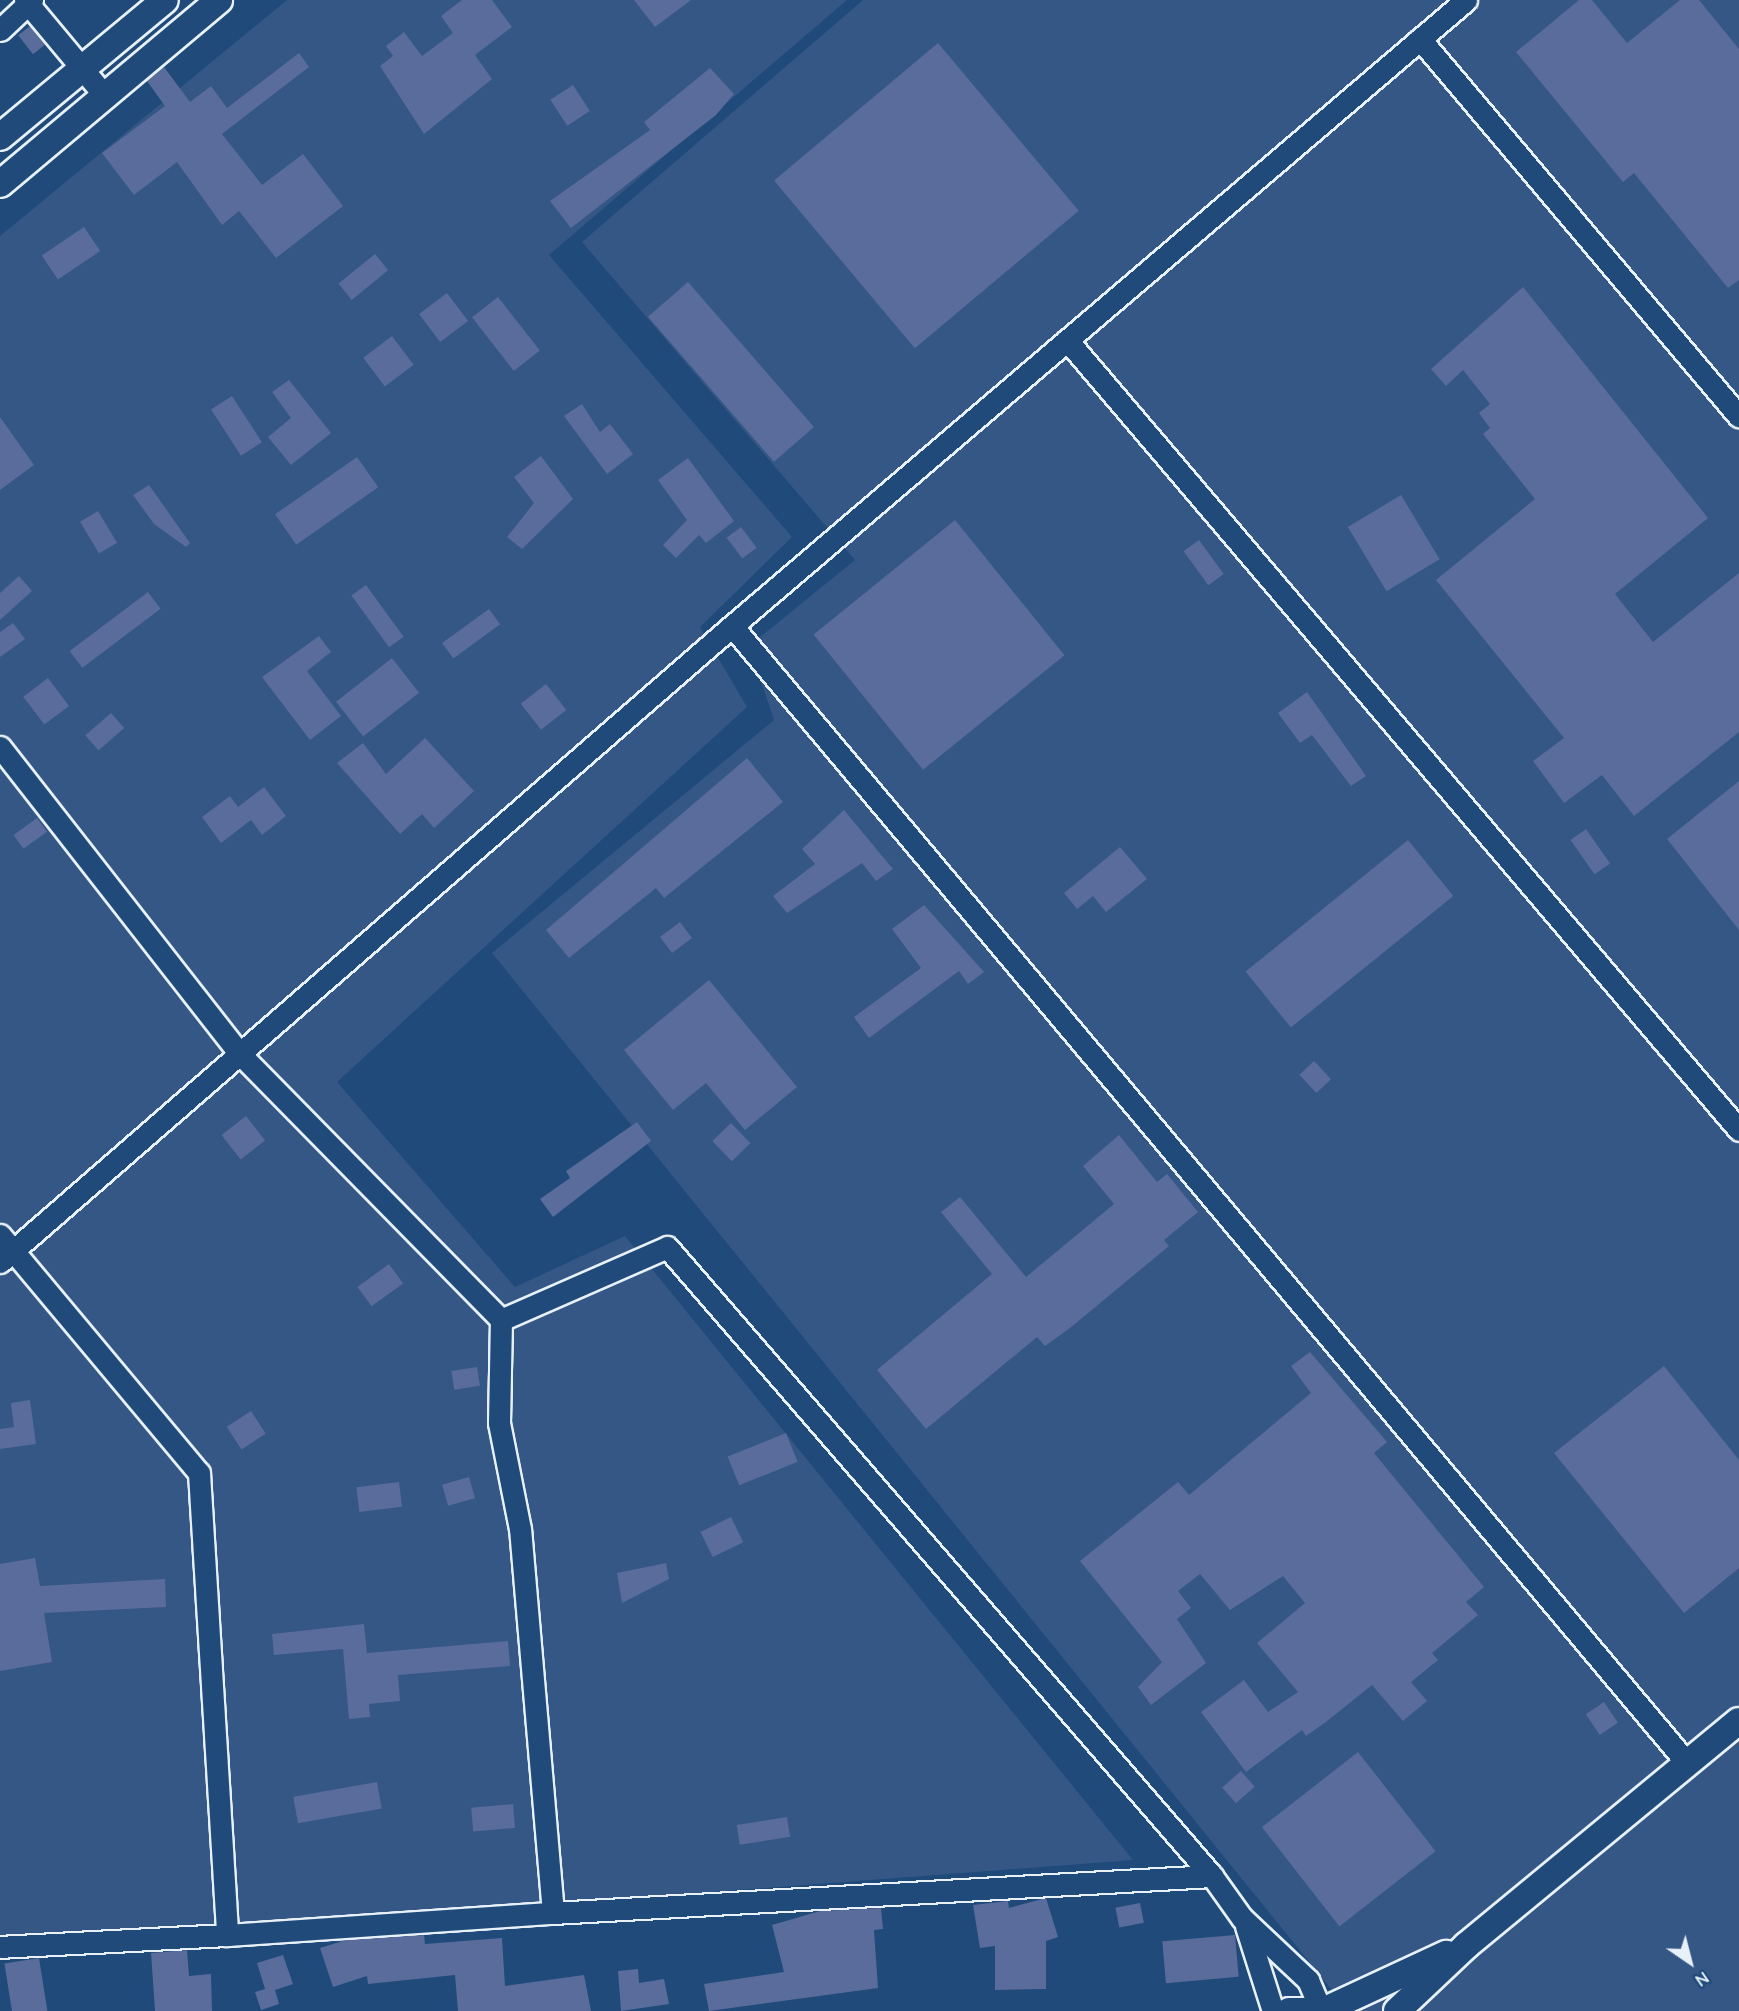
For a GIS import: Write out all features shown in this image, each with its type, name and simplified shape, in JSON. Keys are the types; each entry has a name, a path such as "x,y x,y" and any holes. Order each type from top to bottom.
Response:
{"street":[{"path":"0,137 165,0"},
{"path":"0,184 219,0"},
{"path":"227,1935 199,1473 5,1249 239,1053 732,626 1466,0"},
{"path":"0,30 28,1 105,96"},
{"path":"1420,39 1739,416"},
{"path":"1067,340 1739,1130"},
{"path":"732,626 1688,1764"},
{"path":"2,755 239,1053 501,1320 499,1423 520,1529 553,1913"},
{"path":"501,1320 667,1247 1212,1876 1242,1918 1308,1980 1322,2011"},
{"path":"1397,2011 1467,1945 1739,1721"},
{"path":"0,1947 1212,1876"},
{"path":"1242,1918 1273,2011"},
{"path":"1289,2011 1322,2011 1467,1945"}],"shaded area":[{"path":"287,0 847,0 549,255 792,537 700,627 747,707 337,1082 515,1287 625,1236 1133,1860 0,1946 0,236"},
{"path":"863,0 1739,0 1739,2011 1349,2011 492,953 774,720 749,646 855,560 582,242"}],"building":[{"path":"462,0 492,0 512,27 475,55 492,79 424,134 380,66 393,56 386,46 404,32 422,56 453,33 441,16"},
{"path":"634,0 691,0 655,27"},
{"path":"1579,0 1592,0 1627,43 1680,0 1699,0 1739,49 1739,280 1728,288 1634,173 1623,182 1516,52"},
{"path":"30,26 45,45 33,54 18,35"},
{"path":"938,43 1079,211 915,348 774,181"},
{"path":"299,53 309,67 222,134 262,185 303,154 343,206 276,258 239,211 222,225 177,162 134,195 102,153 165,106 147,81 164,67 190,102 211,86 227,108"},
{"path":"710,68 734,94 716,115 571,228 550,201 650,130 644,122"},
{"path":"573,85 590,111 567,126 550,100"},
{"path":"84,227 100,251 58,280 42,256"},
{"path":"375,254 388,270 352,300 338,284"},
{"path":"688,282 814,427 774,462 648,317"},
{"path":"1523,287 1708,518 1615,594 1653,642 1739,573 1739,732 1634,816 1602,775 1564,803 1533,761 1564,738 1436,580 1535,499 1483,434 1490,428 1479,413 1490,404 1463,370 1446,386 1431,369"},
{"path":"447,293 468,321 440,342 419,314"},
{"path":"498,297 540,351 514,371 472,317"},
{"path":"392,336 414,365 385,386 363,358"},
{"path":"289,380 331,433 291,465 268,437 291,418 272,392"},
{"path":"232,396 262,442 241,456 211,410"},
{"path":"582,404 600,432 610,424 633,454 607,474 564,416"},
{"path":"0,417 34,465 0,490"},
{"path":"541,456 573,499 522,549 507,537 534,503 514,477"},
{"path":"357,457 378,487 296,545 275,514"},
{"path":"688,458 734,521 706,543 699,535 676,558 663,545 687,520 658,480"},
{"path":"149,485 190,543 186,547 154,524 133,495"},
{"path":"1401,495 1440,559 1386,591 1348,527"},
{"path":"98,511 117,543 99,554 80,522"},
{"path":"955,520 1065,655 923,770 814,635"},
{"path":"741,527 757,548 742,559 727,538"},
{"path":"1199,540 1224,574 1208,585 1184,551"},
{"path":"19,576 32,591 0,620 0,593"},
{"path":"366,585 404,637 389,647 351,596"},
{"path":"148,592 161,609 82,668 70,651"},
{"path":"489,609 500,624 453,658 442,643"},
{"path":"13,623 25,639 0,657 0,632"},
{"path":"319,636 331,652 307,671 341,716 310,740 262,677"},
{"path":"392,658 419,693 363,736 336,702"},
{"path":"48,678 69,706 44,725 23,697"},
{"path":"546,684 566,710 541,730 521,704"},
{"path":"1307,692 1366,776 1351,786 1312,735 1300,743 1278,713"},
{"path":"111,713 124,728 98,750 85,735"},
{"path":"425,738 474,791 434,828 422,814 400,834 337,763 363,743 386,774"},
{"path":"747,758 783,802 664,898 656,888 569,958 546,930"},
{"path":"1739,781 1739,930 1667,839"},
{"path":"264,787 286,816 262,835 251,820 221,843 202,817 230,796 238,807"},
{"path":"844,810 893,869 876,881 862,863 787,913 773,896 815,864 802,849"},
{"path":"37,818 47,832 24,849 14,835"},
{"path":"1586,829 1610,863 1595,874 1570,840"},
{"path":"1408,840 1453,896 1291,1027 1246,972"},
{"path":"1120,847 1147,879 1106,912 1093,896 1077,909 1064,893"},
{"path":"924,905 984,972 968,984 959,971 869,1038 854,1017 921,968 892,929"},
{"path":"680,922 692,938 672,953 660,937"},
{"path":"709,980 797,1087 745,1130 706,1083 673,1110 624,1050"},
{"path":"1314,1061 1331,1079 1316,1093 1299,1075"},
{"path":"246,1116 265,1140 241,1160 222,1135"},
{"path":"637,1122 651,1141 553,1217 540,1199 570,1178 566,1171"},
{"path":"731,1123 750,1143 732,1161 712,1141"},
{"path":"1119,1135 1157,1182 1167,1174 1198,1212 1164,1240 1169,1246 1070,1328 1045,1346 1037,1337 926,1429 877,1370 992,1274 941,1212 960,1197 1026,1277 1114,1204 1083,1166"},
{"path":"389,1264 403,1283 372,1306 357,1287"},
{"path":"1310,1352 1387,1442 1374,1453 1484,1587 1466,1602 1478,1615 1432,1653 1438,1660 1411,1682 1427,1701 1403,1721 1372,1685 1306,1736 1302,1730 1246,1772 1201,1712 1244,1680 1268,1712 1298,1692 1257,1643 1305,1603 1283,1576 1230,1610 1200,1574 1178,1591 1191,1608 1177,1619 1206,1663 1151,1705 1138,1687 1162,1662 1080,1561 1178,1482 1189,1495 1311,1393 1291,1366"},
{"path":"1664,1366 1739,1460 1739,1568 1684,1613 1554,1453"},
{"path":"477,1367 480,1386 454,1390 451,1371"},
{"path":"30,1400 36,1444 0,1449 0,1429 14,1427 11,1403"},
{"path":"251,1411 266,1434 241,1449 227,1427"},
{"path":"786,1433 798,1462 739,1485 728,1457"},
{"path":"469,1477 475,1498 448,1506 442,1485"},
{"path":"399,1482 402,1507 359,1512 356,1487"},
{"path":"731,1517 743,1542 713,1557 700,1532"},
{"path":"35,1558 40,1586 165,1579 166,1607 44,1613 52,1662 0,1671 0,1564"},
{"path":"666,1563 669,1579 622,1603 617,1573"},
{"path":"364,1624 367,1653 508,1641 510,1666 398,1675 400,1701 369,1704 370,1717 349,1719 343,1649 274,1655 272,1634"},
{"path":"1604,1702 1618,1723 1600,1735 1586,1714"},
{"path":"1358,1752 1436,1851 1339,1926 1262,1827"},
{"path":"1241,1771 1255,1787 1236,1803 1222,1787"},
{"path":"377,1782 382,1809 298,1823 293,1797"},
{"path":"513,1804 515,1828 473,1832 471,1808"},
{"path":"787,1817 790,1837 740,1845 737,1825"},
{"path":"1046,1898 1058,1937 1046,1941 1046,1989 995,1990 995,1946 980,1948 973,1905 1008,1901 1009,1908"},
{"path":"1140,1903 1144,1923 1119,1927 1115,1908"},
{"path":"881,1908 883,1929 874,1930 878,1988 709,2011 704,1984 784,1972 772,1925 820,1911"},
{"path":"424,1935 425,1944 502,1938 505,1986 584,1975 591,2011 458,2011 455,1975 368,1984 367,1976 333,1987 320,1948 346,1940"},
{"path":"1235,1935 1239,1977 1166,1983 1162,1941"},
{"path":"187,1950 189,1976 211,1974 212,2011 155,2011 151,1953"},
{"path":"283,1955 293,1984 275,1990 279,2004 261,2010 255,1992 265,1989 257,1963"},
{"path":"39,1958 47,2011 12,2011 4,1963"},
{"path":"638,1969 639,1983 664,1979 669,2004 621,2011 618,1971"}]}
